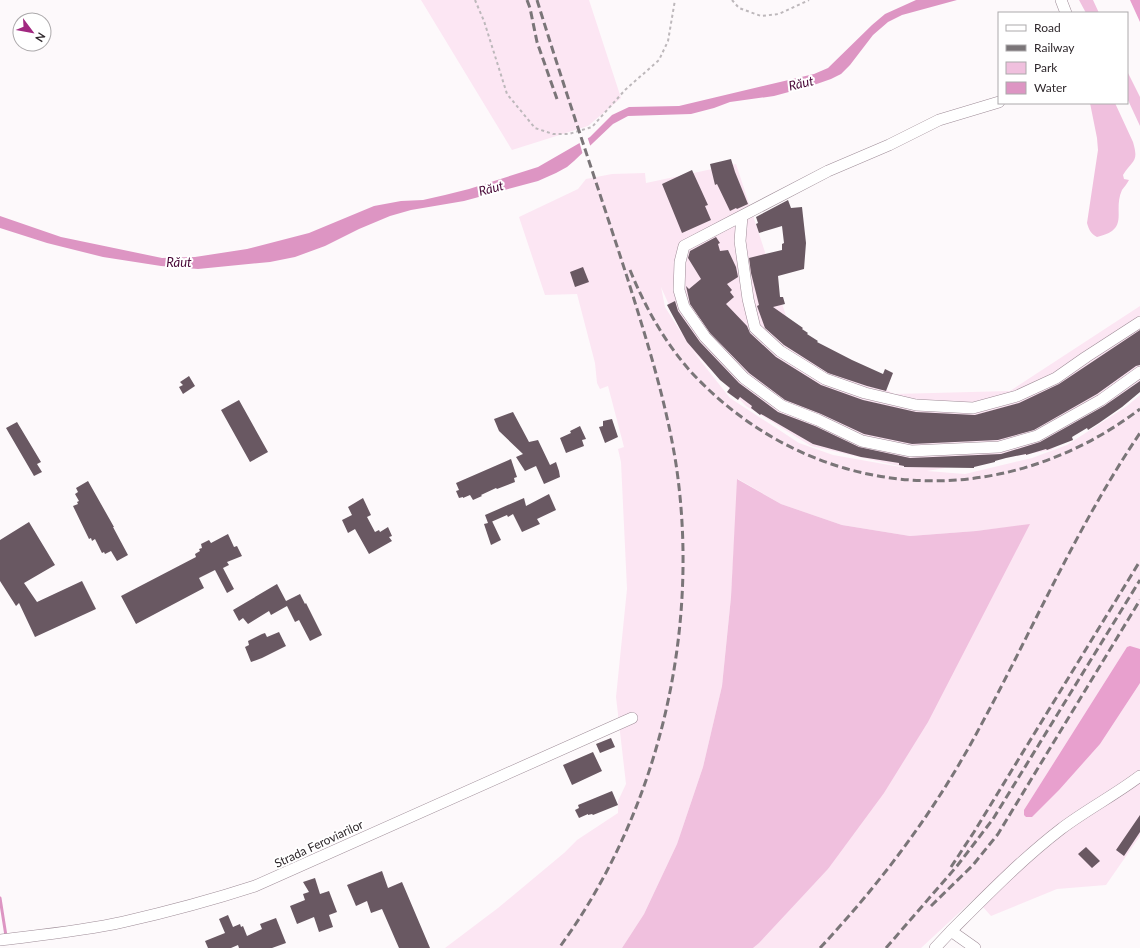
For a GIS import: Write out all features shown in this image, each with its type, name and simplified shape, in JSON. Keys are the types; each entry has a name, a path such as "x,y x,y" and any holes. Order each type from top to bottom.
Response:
{"street":[{"path":"1061,0 1066,12"},
{"path":"998,102 939,120 888,145 828,171 684,246 680,262 679,290 684,307 705,337 744,378 782,406 862,440 911,451 999,447 1037,436 1101,400 1140,372"},
{"path":"742,216 740,241 748,299 755,328 780,351 825,379 865,393 916,406 972,408 1017,396 1056,378 1140,322"},
{"name":"Strada Feroviarilor","path":"0,940 122,922 200,903 255,886 290,872 632,718"},
{"path":"935,948 977,905 1050,838 1140,776"},
{"path":"951,931 975,948"}],"path":[{"path":"475,0 484,21 507,94 535,128 553,134 569,134 592,127 625,90 659,60 668,41 675,0"},
{"path":"732,0 739,8 761,16 779,14 809,0"}],"shaded area":[{"path":"421,0 589,0 621,98 588,126 512,150"},
{"path":"1130,0 1140,0 1140,22"},
{"path":"736,164 793,337 894,394 1010,391 1140,306 1140,389 1051,450 927,471 965,474 1032,458 1067,445 1127,406 1140,395 1140,836 1106,885 1057,889 991,916 975,898 921,948 753,948 828,869 1029,525 910,536 842,525 781,504 738,479 731,597 722,686 703,767 677,844 644,914 622,948 445,948 498,908 564,853 577,840 618,813 618,801 626,784 616,697 627,589 621,462 618,449 624,447 608,386 600,389 597,383 595,363 577,294 545,295 519,217 578,189 586,179 612,174 645,173 646,183","holes":["661,287 682,334 665,307","692,350 746,406 811,446 912,469 833,455 799,443 730,398"]},
{"path":"1130,646 1140,649 1140,683 1100,744 1059,790 1032,817 1026,817 1024,815 1024,810 1127,647"}],"green space":[{"path":"1079,0 1093,0 1099,12 1085,12"},
{"path":"1128,73 1140,97 1140,126 1128,100"},
{"path":"1090,104 1115,104 1133,142 1135,157 1123,175 1124,179 1129,180 1122,190 1119,198 1117,224 1114,229 1107,234 1097,237 1090,232 1087,223 1098,150"},
{"path":"737,479 781,504 842,525 910,536 976,531 1030,524 928,722 884,793 828,869 759,943 753,948 622,948 644,914 677,844 703,767 722,686 731,597"}],"water":[{"name":"Răut","path":"916,0 957,0 902,15 888,22 873,35 850,65 841,74 831,79 774,96 730,102 691,114 628,116 613,124 567,167 538,181 464,201 411,210 390,216 325,246 295,257 270,262 198,269 161,266 103,257 47,243 0,228 0,216 61,237 162,258 195,257 247,249 309,233 374,206 401,201 423,200 445,195 538,167 590,137 612,115 629,107 679,106 814,74 828,68 885,14"}],"pier":[{"path":"587,136 591,148 583,155 579,141"}],"building":[{"path":"731,159 748,204 730,211 717,184 715,185 710,164"},
{"path":"692,170 708,205 705,206 711,220 682,233 662,184"},
{"path":"788,200 791,208 802,207 806,243 804,269 778,276 780,297 783,297 785,304 773,307 803,328 802,329 808,333 807,334 818,341 817,342 883,374 885,369 893,373 886,391 828,373 784,345 765,328 757,306 759,305 749,258 782,250 782,244 784,243 782,226 759,233 756,224 758,223 756,217"},
{"path":"716,237 720,243 718,244 720,251 728,250 736,267 738,277 727,284 732,290 730,292 734,297 726,304 747,326 750,333 776,357 821,385 863,400 916,412 975,415 1019,403 1059,384 1140,330 1140,365 1136,366 1097,394 1034,430 998,440 912,444 864,434 821,414 785,400 749,373 710,333 690,304 686,286 689,289 701,279 688,258 690,251"},
{"path":"583,267 589,282 575,287 570,272"},
{"path":"675,301 678,311 700,342 739,383 778,412 815,426 859,447 910,458 1001,454 1040,442 1104,406 1140,381 1140,392 1099,423 1072,437 1073,440 1047,450 1006,458 974,468 904,467 899,465 899,463 861,457 813,444 761,414 760,415 751,408 752,406 740,397 738,400 727,392 730,388 720,380 687,342 667,305"},
{"path":"189,376 195,386 183,394 179,387 183,385 180,382"},
{"path":"239,400 268,452 250,462 221,410"},
{"path":"513,412 529,442 538,440 550,465 556,462 560,477 544,484 536,466 525,471 516,457 523,454 499,431 494,419"},
{"path":"612,419 618,437 605,443 599,427 603,426 603,421"},
{"path":"17,422 41,462 37,464 42,472 34,476 6,428"},
{"path":"580,426 586,439 582,440 584,446 566,453 560,438 571,433 570,431"},
{"path":"511,459 517,477 514,478 515,482 497,489 496,488 473,500 470,495 459,498 456,491 459,490 456,483"},
{"path":"88,481 128,555 117,561 111,551 105,554 104,552 102,553 95,539 92,541 91,538 89,539 73,506 78,504 77,502 79,501 75,494 78,492 76,488"},
{"path":"549,494 556,510 537,519 540,524 522,532 513,514 508,517 507,515 492,521 501,540 491,545 484,524 488,523 485,515 524,498 526,506"},
{"path":"363,498 371,515 367,517 375,532 379,530 380,532 388,527 392,536 389,537 392,541 369,554 355,529 348,533 342,520 352,515 348,507"},
{"path":"29,522 55,565 24,583 37,602 82,581 96,609 35,637 19,603 16,606 0,581 0,540"},
{"path":"228,534 234,547 237,546 242,556 227,562 229,565 223,568 234,589 227,593 215,570 199,578 204,588 136,624 121,596 196,557 195,554 202,548 201,544 209,540 211,543"},
{"path":"277,584 286,601 300,594 322,635 310,641 299,620 295,622 287,606 271,615 269,611 248,624 243,618 239,621 233,610"},
{"path":"279,632 286,646 251,662 245,647 249,645 248,641 265,633 267,637"},
{"path":"611,738 615,747 600,753 596,744"},
{"path":"593,752 602,771 572,785 563,765"},
{"path":"612,791 618,805 593,815 588,814 579,818 575,810 579,808 578,805"},
{"path":"1140,815 1140,832 1124,856 1116,850"},
{"path":"1086,847 1100,861 1092,868 1078,854"},
{"path":"382,871 388,888 402,882 430,948 399,948 382,909 371,913 367,901 356,906 347,885"},
{"path":"315,878 320,894 329,891 337,912 329,915 333,927 319,932 314,917 297,924 290,906 305,900 303,894 309,892 303,882"},
{"path":"228,915 233,927 240,924 241,927 243,926 247,936 262,929 260,924 276,918 286,943 272,948 239,948 238,945 231,948 208,948 205,941 225,933 219,919"}],"waterway":[{"path":"0,898 6,936"}],"railway":[{"path":"527,0 537,42 557,99"},
{"path":"537,0 628,280 655,371 667,417 676,464 682,527 682,591 676,654 664,717 647,779 623,838 594,895 559,948"},
{"path":"630,270 656,324 664,337 692,373 740,416 794,449 850,470 909,480 968,479 1028,467 1085,444 1140,409"},
{"path":"820,948 862,901 881,877 919,827 953,774 990,708 1093,509 1140,433"},
{"path":"951,867 1140,561"},
{"path":"886,948 957,866 993,819 1140,580"},
{"path":"931,906 973,865 998,834 1140,600"}]}
